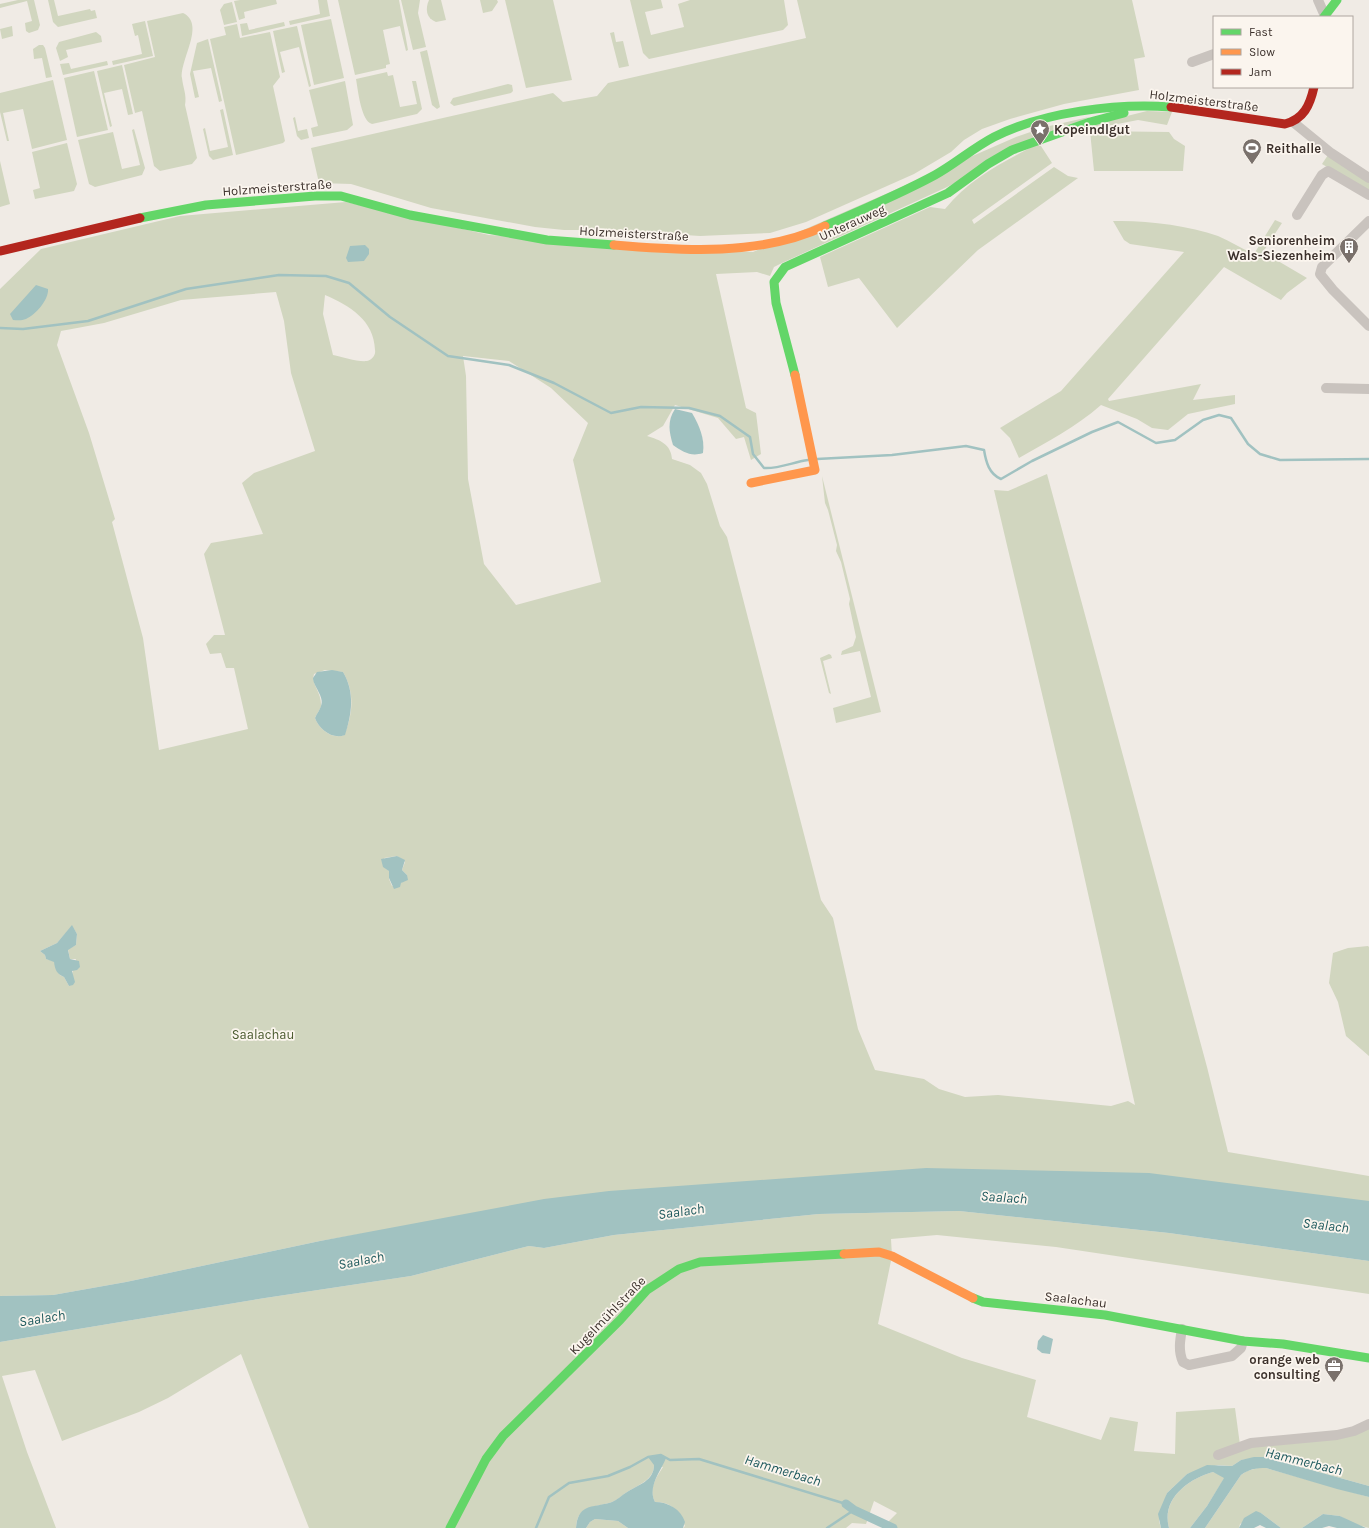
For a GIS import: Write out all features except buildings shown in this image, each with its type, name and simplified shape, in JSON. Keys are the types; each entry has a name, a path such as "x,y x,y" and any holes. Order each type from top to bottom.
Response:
{"street":[{"path":"1318,0 1324,16"},
{"path":"1324,16 1337,0"},
{"path":"1192,62 1213,54"},
{"path":"1314,88 1312,99 1306,110 1293,122 1331,153 1369,178"},
{"name":"Holzmeisterstraße","path":"0,251 183,208 315,196 341,196 410,214 547,240 675,250 752,246 787,241 809,234 935,175 983,143 999,135 1068,115 1105,108 1116,99 1129,97 1139,101 1140,106 1183,108 1285,124 1293,122"},
{"name":"Unterauweg","path":"751,483 815,470 799,390 776,303 774,282 779,273 785,267 948,193 988,164 1012,150 1090,122 1132,111 1140,106"},
{"path":"1297,215 1322,175 1328,171 1369,195"},
{"path":"1368,323 1332,290 1320,274 1322,267 1369,221"},
{"path":"1326,388 1369,389"},
{"name":"Kugelmühlstraße","path":"450,1528 486,1459 503,1436 576,1365 647,1290 679,1269 700,1262 879,1252 892,1256 967,1296"},
{"name":"Saalachau","path":"967,1296 984,1302 1001,1305 1024,1305 1105,1315 1243,1341 1283,1344 1369,1358"},
{"path":"1182,1329 1179,1344 1180,1353 1183,1362 1189,1365 1232,1356 1241,1348 1243,1341"},
{"path":"1218,1455 1251,1443 1337,1435 1369,1424"}],"green space":[{"path":"18,0 34,0 40,25 38,30 29,33 26,31 25,23 32,21 27,1 0,8 0,4"},
{"path":"48,0 54,0 58,16 90,9 91,11 95,10 97,18 58,27 53,22"},
{"path":"276,0 277,4 244,12 245,18 239,20 234,1"},
{"path":"318,0 327,0 330,16 290,25 289,21 320,14"},
{"path":"338,0 399,0 408,50 406,51 400,26 383,30 390,64 386,65 386,68 355,75"},
{"path":"401,0 420,0 418,13 426,47 413,50"},
{"path":"429,0 441,0 446,20 436,22 428,16 427,7"},
{"path":"480,0 497,0 498,2 492,11 483,13"},
{"path":"505,0 553,0 572,80 526,88"},
{"path":"630,0 661,0 663,8 645,12 651,35 684,27 678,4 690,0 784,0 788,25 783,30 649,59 643,53"},
{"path":"797,0 1132,0 1145,57 1134,59 1139,90 1064,104 1010,119 982,129 964,140 951,152 914,174 806,222 770,233 700,236 609,230 564,230 535,227 431,208 351,184 319,183 311,148 553,93 563,102 597,96 608,83 806,38"},
{"path":"232,2 237,22 224,25 220,10 224,4"},
{"path":"183,13 189,18 192,25 190,42 182,70 182,78 185,105 197,158 192,164 160,171 154,166 142,111 135,113 124,65 155,57 147,21"},
{"path":"331,19 344,78 314,85 301,25"},
{"path":"145,21 153,56 113,65 112,61 142,54 138,35 135,36 132,24"},
{"path":"284,22 285,26 242,36 240,24 247,23 249,30"},
{"path":"237,24 240,38 270,32 280,77 273,86 285,141 283,143 236,155 210,39 226,35 224,27"},
{"path":"12,26 13,36 2,39 0,29"},
{"path":"297,26 311,86 309,87 299,47 280,52 285,72 282,73 273,31"},
{"path":"96,32 101,36 102,42 66,50 68,57 60,61 56,48 59,42"},
{"path":"614,32 616,42 623,41 629,66 619,68 610,33"},
{"path":"208,39 222,101 219,102 211,68 193,71 199,97 195,98 190,74 197,43"},
{"path":"39,45 43,45 45,48 52,77 46,78 42,58 34,59 33,49"},
{"path":"427,50 440,107 437,109 432,105 420,52"},
{"path":"107,61 108,65 63,75 60,64 69,63 71,69"},
{"path":"122,65 133,114 128,115 122,89 104,93 112,126 110,127 97,71"},
{"path":"94,71 108,130 77,137 64,78"},
{"path":"387,72 388,76 393,75 400,107 417,104 412,81 416,81 422,109 417,114 372,124 368,122 365,117 359,97 356,79"},
{"path":"53,80 67,140 32,149 23,109 3,113 9,141 7,141 0,112 0,93"},
{"path":"345,81 353,125 347,130 313,137 311,128 318,126 309,90"},
{"path":"508,84 512,85 513,91 511,93 454,106 450,103 453,98"},
{"path":"223,109 233,155 213,160 209,156 203,129 205,128 210,151 228,147 220,110"},
{"path":"1147,111 1172,112 1167,125 1138,120 1092,129 1091,125"},
{"path":"295,117 298,131 307,129 309,138 301,140 297,136 293,118"},
{"name":"Saalachau","path":"1089,117 945,188 782,263 774,267 770,276 757,272 716,274 746,408 756,413 761,454 751,460 744,437 736,439 718,418 675,405 663,426 647,436 664,443 670,450 672,459 690,465 701,473 707,484 720,526 727,537 821,900 833,918 858,1029 875,1070 924,1079 939,1089 965,1097 998,1095 1111,1106 1128,1101 1135,1105 1071,817 994,490 1008,491 1047,474 1207,1067 1228,1152 1369,1176 1369,1203 1141,1174 425,1223 320,1241 126,1282 53,1295 0,1296 0,289 41,249 180,216 346,202 489,235 753,252 1016,137 1045,127","holes":["276,292 284,321 291,373 315,451 254,473 242,483 263,534 211,543 204,554 225,635 214,635 206,644 210,654 221,653 226,668 234,668 248,729 159,750 143,638 112,522 115,519 89,433 57,345 61,331 104,323 181,300","325,295 352,309 359,315 365,322 374,339 375,354 373,357 370,360 363,361 333,355 323,314","463,356 509,361 551,388 588,423 573,460 601,582 516,605 484,564 468,479 466,376","325,670 343,672 347,680 351,695 351,712 344,735 331,735 323,730 315,718 320,709 321,700 313,678 314,674","397,856 405,862 402,870 407,875 401,883 392,886 389,879 389,871 384,858","72,926 77,934 76,945 68,949 70,959 76,959 69,986 64,977 60,975 54,961 46,959 45,955 40,951 57,943"]},
{"path":"134,129 145,168 142,175 95,187 89,184 78,140 113,132 122,169 140,165 132,130"},
{"path":"1090,131 1169,132 1174,139 1185,146 1183,171 1094,171"},
{"path":"67,143 77,184 74,191 35,199 33,190 40,188 32,152"},
{"path":"1039,143 1052,163 972,220 974,224 1054,167 1068,176 1078,178 978,250 897,328 859,278 828,287 820,257 930,207 945,209 977,179"},
{"path":"1328,155 1369,181 1369,192 1322,164"},
{"path":"0,161 10,204 0,207"},
{"path":"1275,220 1282,223 1263,252 1307,278 1287,293 1281,300 1224,267 1108,399 1109,401 1201,384 1193,400 1235,395 1235,404 1188,414 1168,430 1152,428 1137,419 1101,405 1051,440 1019,458 1010,438 1000,428 1061,391 1184,252 1130,244 1124,240 1113,221 1152,222 1206,232 1218,236 1254,254"},
{"path":"822,476 881,712 836,723 833,708 871,697 860,651 841,655 842,651 853,646 856,637 849,604 850,599 841,562 836,551 837,545 825,503"},
{"path":"829,654 832,658 823,661 831,694 829,693 820,658"},
{"path":"1368,946 1369,1056 1346,1036 1338,1002 1329,983 1333,953 1348,948"},
{"path":"959,1211 1169,1233 1369,1261 1369,1294 1056,1247 937,1235 891,1239 892,1256 878,1324 962,1358 1036,1380 1027,1417 1101,1440 1110,1417 1138,1422 1134,1451 1175,1454 1176,1412 1235,1408 1240,1445 1337,1435 1369,1424 1369,1486 1265,1457 1241,1460 1232,1466 1218,1465 1187,1474 1167,1493 1159,1521 1161,1528 887,1528 888,1522 897,1513 874,1501 866,1524 852,1523 846,1528 683,1528 685,1526 674,1508 661,1502 655,1502 652,1493 653,1488 663,1467 654,1465 651,1475 645,1482 614,1501 588,1508 583,1511 577,1520 576,1528 309,1528 241,1354 168,1398 139,1412 62,1441 35,1370 2,1376 27,1452 56,1528 0,1528 0,1342 265,1298 411,1276 529,1246 544,1248 614,1235 819,1214"},
{"path":"1258,1468 1266,1468 1369,1497 1369,1528 1354,1524 1340,1516 1323,1514 1302,1528 1281,1528 1261,1513 1240,1524 1239,1528 1205,1528 1241,1475 1247,1471"},
{"path":"1213,1472 1225,1477 1207,1506 1190,1528 1169,1528 1169,1508 1173,1499 1186,1485 1204,1475"},
{"path":"595,1519 618,1521 628,1528 586,1528 590,1522"}],"water":[{"path":"365,245 369,249 369,254 364,261 348,262 346,258 350,246"},
{"path":"36,285 48,289 44,302 30,317 22,320 13,320 10,314"},
{"path":"675,409 692,413 701,432 703,453 687,453 673,445 670,436 670,422 672,413"},
{"path":"332,670 343,672 351,695 351,711 345,735 340,736 331,735 323,730 315,718 322,703 313,678 317,672"},
{"path":"397,856 405,860 402,870 407,875 408,880 401,883 400,887 394,889 389,878 389,871 383,867 381,859"},
{"path":"72,925 77,934 76,945 68,950 70,959 79,961 80,967 77,970 72,971 75,982 73,985 69,986 64,977 57,971 54,962 46,959 45,955 40,951 57,943"},
{"name":"Saalach","path":"926,1168 1149,1173 1369,1201 1369,1261 1169,1233 959,1211 819,1214 614,1235 544,1248 529,1246 411,1276 265,1298 0,1342 0,1296 53,1295 126,1282 320,1241 544,1199 609,1191"},
{"path":"1043,1335 1053,1339 1050,1354 1042,1353 1037,1349 1038,1341"},
{"path":"661,1455 666,1458 656,1479 653,1496 655,1502 665,1503 680,1513 685,1522 683,1528 628,1528 618,1521 595,1519 590,1522 586,1528 576,1528 577,1520 584,1510 614,1501 645,1482 651,1475 654,1465 648,1457"},
{"path":"1254,1457 1265,1457 1369,1486 1369,1497 1266,1468 1250,1470 1241,1475 1205,1528 1190,1528 1207,1506 1224,1478 1213,1472 1194,1480 1179,1492 1173,1499 1169,1508 1169,1528 1161,1528 1158,1514 1167,1493 1187,1474 1207,1465 1232,1466 1241,1460"},
{"path":"1256,1511 1281,1528 1266,1528 1260,1525 1254,1528 1239,1528 1244,1518"},
{"path":"1323,1514 1340,1516 1366,1528 1337,1528 1329,1526 1322,1528 1302,1528"}],"waterway":[{"path":"0,328 23,329 88,321 186,289 279,275 326,276 349,283 390,317 448,356 509,365 554,383 611,413 641,407 689,408 720,416 750,437 753,454 764,468 808,460"},
{"path":"817,459 892,455 966,446 984,450 987,463 991,471 1001,479 1032,461 1092,432 1118,422 1156,443 1175,440 1203,420 1219,415 1231,418 1248,444 1260,454 1280,460 1369,459"},
{"name":"Hammerbach","path":"536,1528 549,1497 569,1483 608,1476 630,1467 648,1457 661,1455 670,1460 699,1459 846,1504"},
{"name":"Hammerbach","path":"846,1504 854,1510 893,1528"},
{"path":"827,1528 854,1510"}],"traffic: fast":[{"path":"1325,16 1337,0"},
{"path":"825,226 881,202 922,182 942,171 986,141 1013,128 1057,115 1080,111 1127,106 1171,107"},
{"path":"795,375 776,303 774,282 785,267 948,193 988,164 1012,150 1090,122 1124,113"},
{"path":"140,218 206,205 315,196 341,196 410,215 547,240 614,245"},
{"path":"450,1528 486,1459 503,1436 620,1320 647,1290 679,1269 700,1262 844,1254"},
{"path":"973,1298 983,1302 1105,1315 1243,1341 1283,1344 1369,1358"}],"traffic: slow":[{"path":"614,245 694,250 749,247 801,236 825,226"},
{"path":"751,483 815,470 795,375"},
{"path":"844,1254 879,1252 892,1256 973,1298"}],"traffic: jam":[{"path":"1171,107 1285,124 1297,119 1305,110 1314,88"},
{"path":"0,251 140,218"}],"place":[{"name":"Kopeindlgut","path":"1040,146"},
{"name":"Reithalle","path":"1252,165"},
{"name":"Seniorenheim Wals-Siezenheim","path":"1349,264"},
{"name":"orange web consulting","path":"1334,1383"}]}
